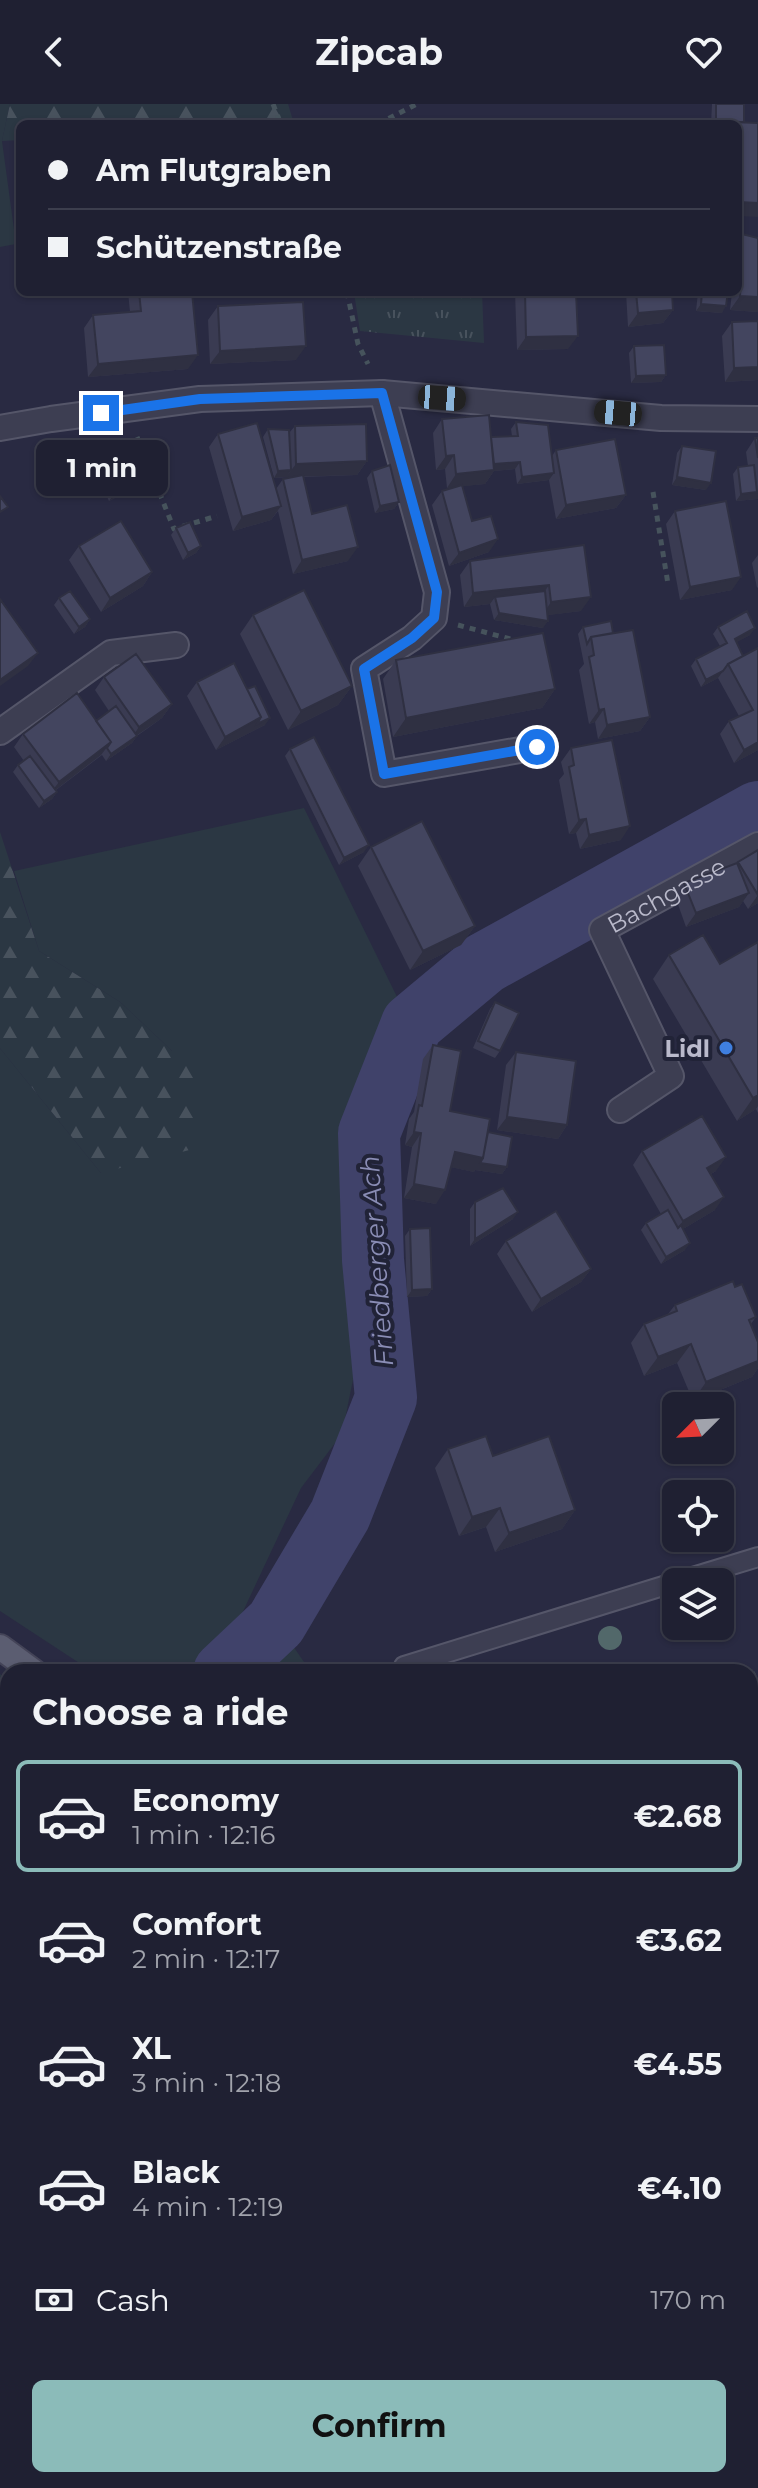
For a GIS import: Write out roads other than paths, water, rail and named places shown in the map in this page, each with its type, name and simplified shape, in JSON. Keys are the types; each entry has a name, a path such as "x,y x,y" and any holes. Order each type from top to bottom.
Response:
{"main road":[{"path":"0,1647 23,1664"}],"street":[{"path":"382,393 437,592 434,618 412,638 364,669 384,774 537,747"},
{"path":"0,428 200,399 382,393 661,418 758,419"},
{"path":"0,732 111,653 176,645"},
{"name":"Bachgasse","path":"620,1110 671,1076 602,930 758,845"}],"lane":[{"path":"722,1568 758,1557"},
{"path":"410,1664 662,1586"}],"waterway":[{"name":"Friedberger Ach","path":"232,1664 276,1623 340,1515 386,1398 373,1260 369,1133 412,1024 485,963 758,812"}],"place":[{"name":"Lidl","path":"726,1048"}]}
